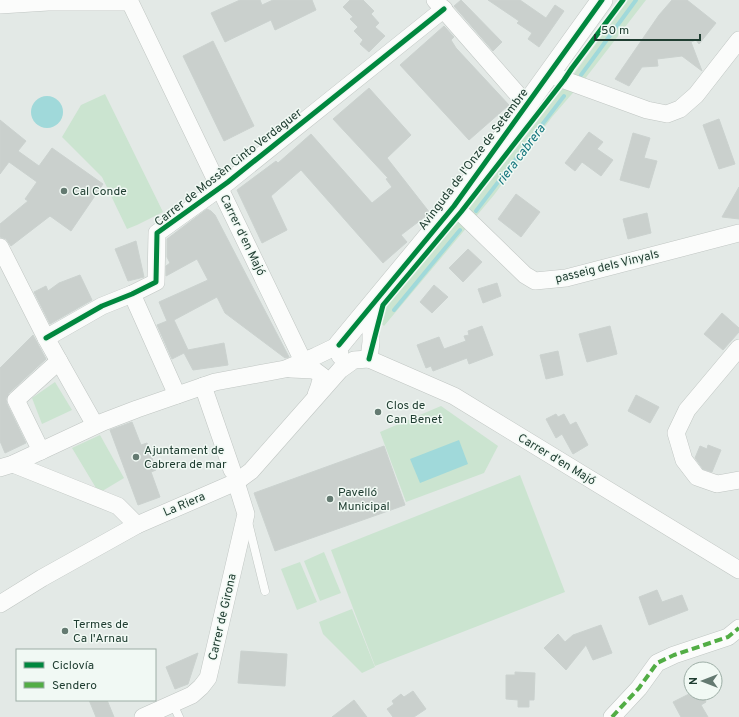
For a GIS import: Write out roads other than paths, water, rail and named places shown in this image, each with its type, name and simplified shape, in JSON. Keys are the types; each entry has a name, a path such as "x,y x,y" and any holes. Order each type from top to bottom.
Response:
{"street":[{"name":"Avinguda de l'Onze de Setembre","path":"339,344 458,209 548,74 602,0"},
{"name":"Carrer d'en Majó","path":"0,5 48,2 130,2 303,361"},
{"path":"439,5 527,105"},
{"name":"Carrer de Mossèn Cinto Verdaguer","path":"46,338 102,306 132,294 156,282 157,233 220,188 439,5"},
{"path":"548,74 647,110 667,114 680,109 696,94 739,40"},
{"name":"passeig dels Vinyals","path":"458,209 525,275 535,281 566,278 739,233"},
{"path":"0,247 46,338 95,425"},
{"path":"132,294 177,395"},
{"path":"369,359 371,342 371,306"},
{"path":"354,328 371,342"},
{"path":"285,369 316,356 339,344 340,370"},
{"path":"739,348 687,410 676,433 684,460 697,477 717,484 739,480"},
{"name":"Carrer d'en Majó","path":"369,359 454,396 739,570"},
{"name":"La Riera","path":"0,604 42,578 137,525 234,476 251,471 309,407 340,370 354,360 369,359"},
{"path":"41,451 16,400 59,361"},
{"path":"7,466 95,425 215,382 285,369 302,368 314,370 322,376 319,387 309,407"},
{"path":"203,386 246,514"},
{"path":"7,466 118,506 137,525"},
{"name":"Carrer de Girona","path":"143,717 176,710 201,688 208,678 246,514"},
{"path":"612,717 639,688 657,663 674,655 728,637 739,628"}],"lane":[{"path":"246,514 265,591"}],"water":[{"path":"44,96 50,96 59,100 63,112 59,124 50,128 44,128 35,124 31,115 31,109 35,100"},
{"path":"459,440 468,464 420,483 410,459"}],"waterway":[{"name":"riera cabrera","path":"581,75 636,0"},
{"name":"riera cabrera","path":"476,211 564,96"},
{"name":"riera cabrera","path":"394,310 460,230"}],"place":[{"name":"Cal Conde","path":"64,191"},
{"name":"Clos de Can Benet","path":"378,412"},
{"name":"Ajuntament de Cabrera de mar","path":"136,457"},
{"name":"Pavelló Municipal","path":"330,499"},
{"name":"Termes de Ca l'Arnau","path":"65,631"}]}
